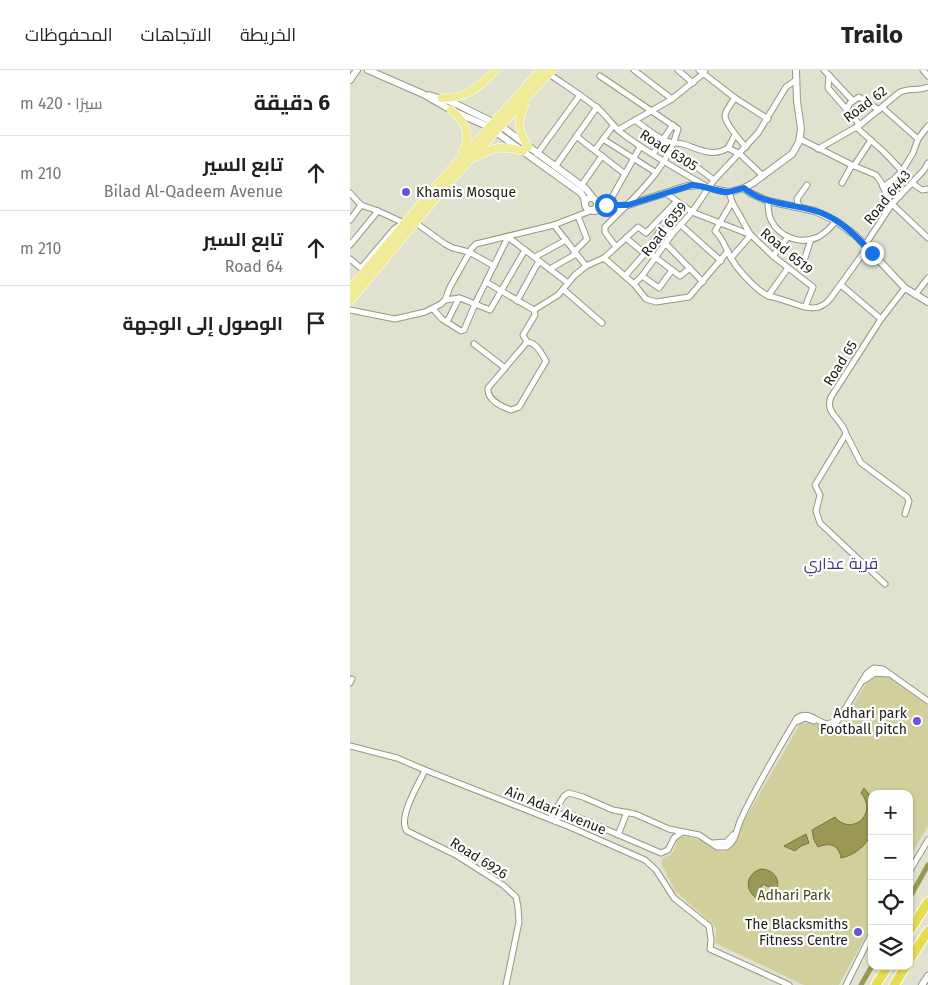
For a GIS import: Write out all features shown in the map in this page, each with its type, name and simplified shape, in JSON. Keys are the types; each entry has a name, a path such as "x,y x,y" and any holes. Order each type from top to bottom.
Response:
{"highway":[{"path":"913,926 928,902"},
{"path":"913,955 928,931"},
{"path":"876,985 885,970"},
{"path":"894,985 903,970"}],"main road":[{"path":"442,98 460,97 467,94 496,70"},
{"path":"355,301 363,269 541,70"},
{"path":"355,301 416,223 469,160 551,72"},
{"path":"469,160 492,149 504,146 526,149 518,126 527,98"},
{"path":"451,110 461,118 467,134 467,143 457,162"}],"street":[{"path":"350,80 357,70"},
{"path":"368,70 423,94 451,110 491,124"},
{"path":"634,70 672,98"},
{"path":"678,70 693,83"},
{"path":"588,208 628,205 687,186 700,185 729,192 744,188 763,176 792,154 798,146 801,129 797,101 796,70"},
{"path":"824,70 852,101"},
{"path":"923,70 928,76"},
{"path":"594,150 616,128 635,120 672,98 693,83 703,71 735,98 768,119"},
{"name":"Road 6305","path":"551,72 597,107 612,121 616,128 640,147 708,188"},
{"path":"600,76 678,129 674,144 665,162 650,182 605,227 606,232 616,246"},
{"path":"828,76 828,88 858,126 902,171"},
{"name":"Road 6359","path":"634,284 673,233 682,226 714,180 740,154 768,119 786,87 796,80"},
{"name":"Road 62","path":"818,149 858,126 900,92 927,89"},
{"path":"423,94 442,98 499,129 581,193 588,208"},
{"path":"537,154 580,95"},
{"path":"847,110 852,101 859,97 881,109 918,140"},
{"path":"735,98 725,116 735,135 746,147"},
{"path":"554,167 597,107"},
{"path":"635,120 662,139 674,144 681,143 702,152 718,154 728,148 735,135"},
{"path":"653,154 673,125"},
{"path":"928,126 918,140 902,171 886,186 886,195 892,204 928,238"},
{"path":"576,136 625,174"},
{"path":"603,139 656,172"},
{"path":"800,139 853,166 872,172 886,186 900,196"},
{"path":"842,183 871,140"},
{"path":"611,199 640,147"},
{"path":"728,148 740,154 763,176"},
{"path":"445,300 450,287 471,250 479,243 508,238 554,225 578,216 588,208 597,207 596,200 581,186 537,154 526,149"},
{"path":"581,186 602,156"},
{"name":"Road 6443","path":"806,307 814,308 825,305 841,285 892,204 924,170 928,163"},
{"path":"694,165 714,180"},
{"path":"912,183 922,190 928,189"},
{"path":"799,206 797,199 807,185"},
{"path":"744,188 750,193 768,201 799,206 826,215 836,221 855,235 905,288 928,302"},
{"path":"729,192 732,202 751,235 731,258"},
{"path":"350,193 361,205 404,223"},
{"name":"Road 6519","path":"667,194 692,212 751,235 773,256 813,287 806,307"},
{"path":"588,208 588,199 611,206 628,205"},
{"path":"768,201 769,214 774,225 788,237 795,240 812,240 823,234 836,221"},
{"path":"534,310 558,295 586,266 604,258 638,227 646,234 676,202"},
{"path":"732,202 715,231 737,267 761,292 806,307"},
{"path":"350,220 361,205"},
{"path":"350,245 378,211"},
{"path":"550,269 575,253 586,241 587,238 578,216"},
{"path":"416,223 445,244 453,248 471,250 494,266"},
{"path":"554,225 586,266"},
{"path":"682,226 721,261"},
{"path":"654,227 659,232"},
{"path":"625,276 659,232 664,229 673,233"},
{"path":"773,256 788,237"},
{"path":"508,238 568,283"},
{"path":"433,309 447,322 463,331 508,238"},
{"path":"626,238 645,252 656,256 680,276 690,268"},
{"path":"517,301 537,259 566,240"},
{"path":"804,261 812,240"},
{"path":"666,244 703,282"},
{"path":"350,310 355,301 395,318 411,316 433,309 445,300 459,298 490,310 525,250"},
{"path":"604,258 634,284 646,299 656,302 689,297 728,252"},
{"path":"351,262 363,269"},
{"path":"771,296 788,268"},
{"path":"642,276 658,288 672,270"},
{"path":"915,295 928,278"},
{"path":"486,282 534,310"},
{"path":"841,285 881,319"},
{"name":"Road 65","path":"846,434 845,428 832,413 828,402 881,319 905,288"},
{"path":"564,290 602,324"},
{"path":"447,322 459,298"},
{"path":"527,342 488,388 490,398 507,409 514,410 519,407 546,361 538,348 527,342 523,335 535,315 534,310"},
{"path":"474,344 505,368"},
{"path":"846,434 815,485 820,495 816,511 820,523 885,584"},
{"path":"846,434 861,463 907,497 909,501 905,514"},
{"path":"668,829 686,831 701,836 712,843 727,842 736,832 747,806 797,718 804,715 810,716 817,722 830,724 840,717 867,673 874,668 883,669 928,701"},
{"name":"Ain Adari Avenue","path":"350,746 397,758 552,820 648,863 656,870 674,898 709,926 712,940 711,950 789,985"},
{"name":"Road 6926","path":"425,770 404,815 404,827 407,831 456,855 503,885 510,890 518,902 519,922 506,985"},
{"path":"552,820 564,796 569,794 583,797 613,810 627,812 668,829 673,832 674,838"},
{"path":"618,835 627,812"},
{"path":"552,820 562,814 570,814 661,853 668,850 678,834 686,831"},
{"path":"913,865 928,840"},
{"path":"846,985 868,941"},
{"path":"922,985 928,976"}],"green space":[{"name":"Adhari Park","path":"886,675 928,703 928,826 913,852 913,790 868,790 868,932 839,985 804,985 715,943 716,929 714,925 675,891 661,863 664,857 674,851 677,839 683,836 706,843 715,850 727,851 731,848 737,839 742,824 800,724 814,722 829,734 839,728 871,676"}],"shaded area":[{"path":"864,788 868,793 868,840 865,844 851,855 841,858 836,847 826,845 818,847 812,830 835,817 841,823 848,825 855,824 865,815 866,801 861,793"},
{"path":"806,834 809,843 795,851 784,846"},
{"path":"761,869 773,873 777,879 778,886 777,891 763,884 756,898 748,886 748,882 752,874"}],"waterway":[{"path":"913,892 928,865"},
{"path":"861,985 870,970"}],"place":[{"name":"Khamis Mosque","path":"406,192"},
{"name":"Adhari park Football pitch","path":"917,721"},
{"name":"The Blacksmiths Fitness Centre","path":"858,932"}],"district":[{"name":"قرية عذاري","path":"841,563"}],"route":[{"path":"606,205 628,205 692,185 729,192 744,188 750,193 768,201 799,206 826,215 855,235 872,253"}]}
